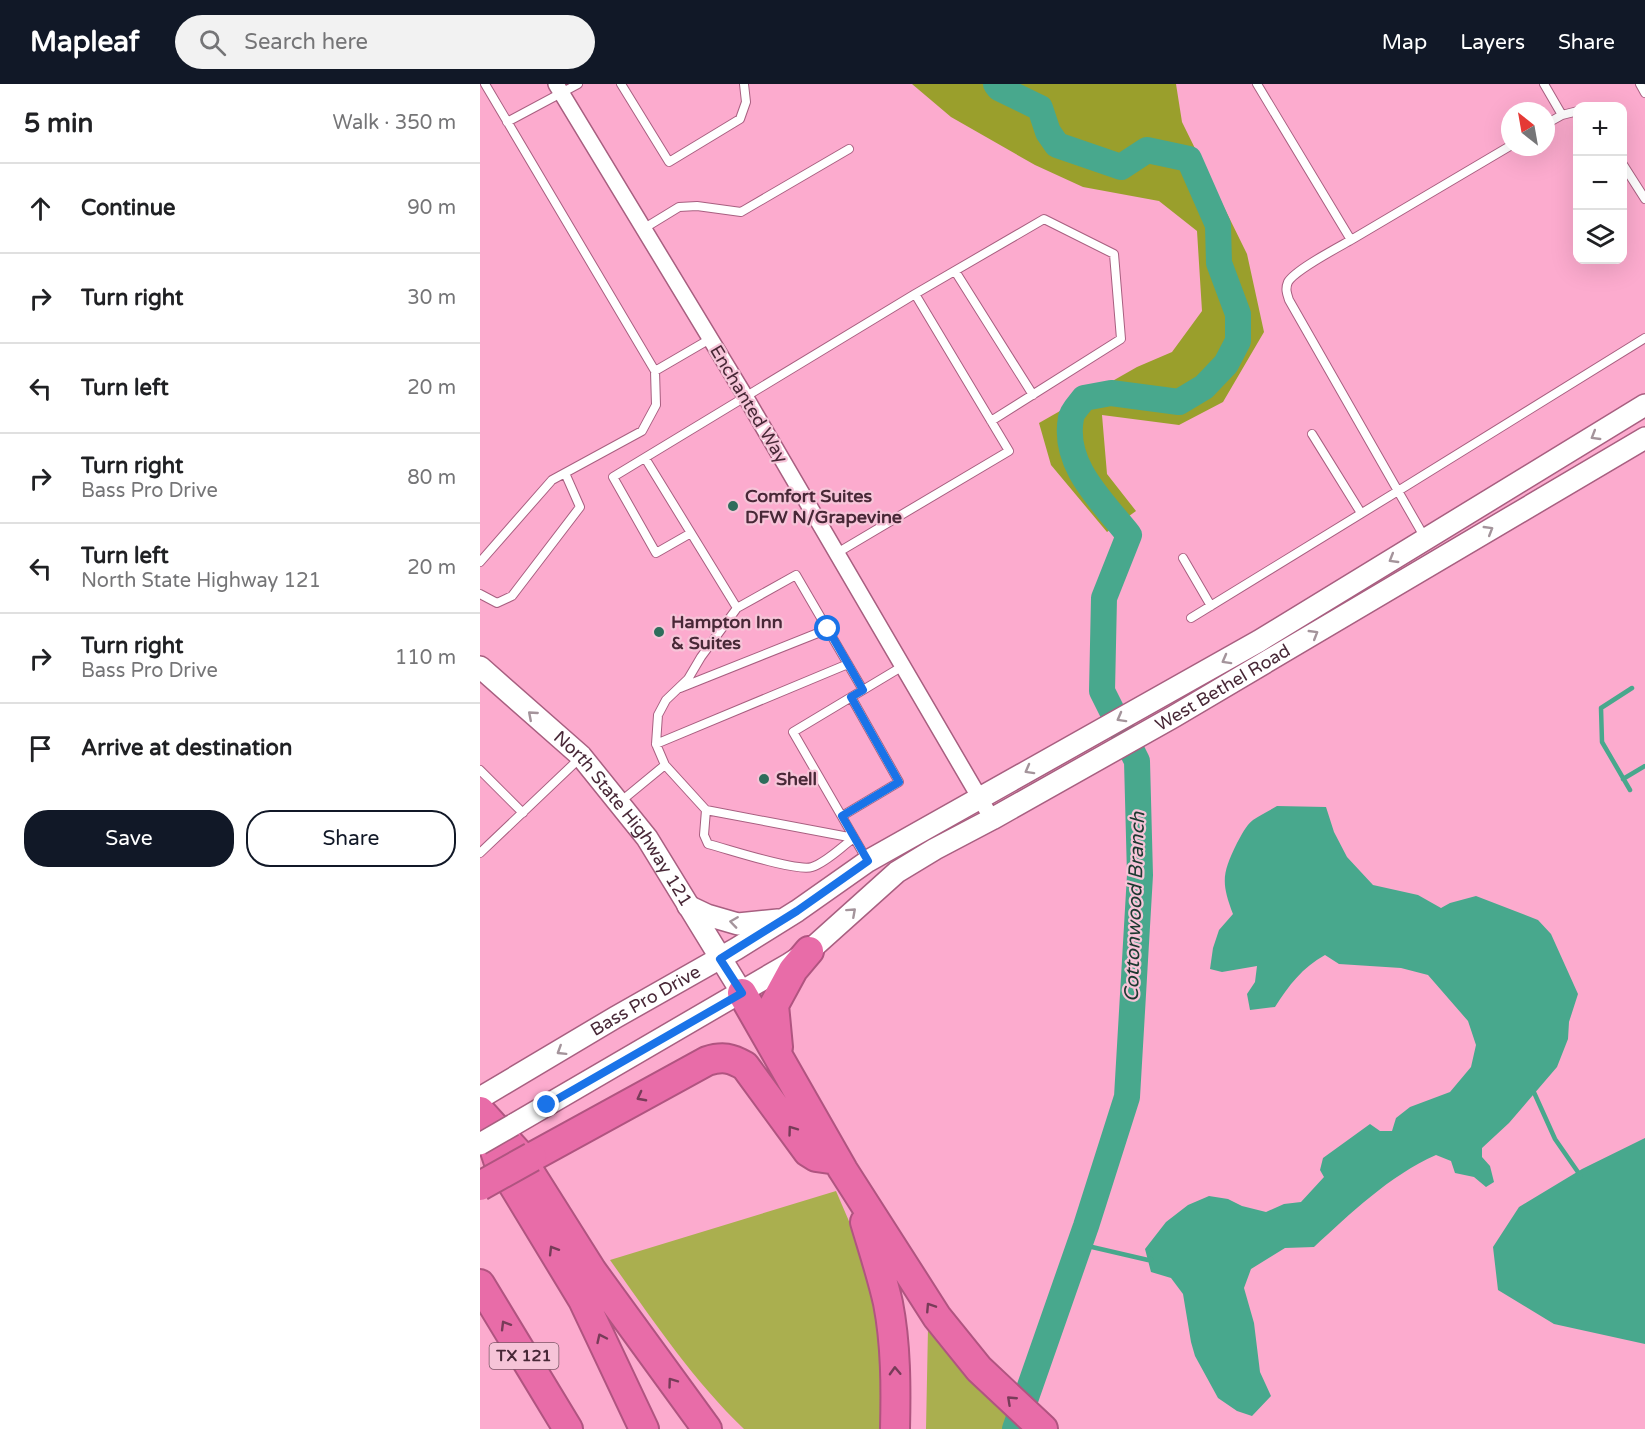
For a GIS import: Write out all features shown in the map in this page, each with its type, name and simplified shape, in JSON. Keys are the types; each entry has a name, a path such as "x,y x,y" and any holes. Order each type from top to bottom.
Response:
{"highway":[{"path":"780,1058 774,1005 793,970 809,951"},
{"path":"742,993 840,1165 937,1317 979,1369 1043,1429"},
{"path":"480,1186 707,1061 720,1057 732,1059 745,1066 808,1152 840,1165 865,1223 888,1305 894,1356 895,1429"},
{"path":"481,1117 498,1160 583,1300 645,1429"},
{"path":"481,1117 517,1152 592,1271 707,1429"},
{"name":"TX 121","path":"480,1284 568,1429"}],"main road":[{"name":"West Bethel Road","path":"868,861 1259,641 1645,405"},
{"name":"West Bethel Road","path":"809,951 897,872 1173,717 1645,438"},
{"path":"1426,539 1438,560"},
{"name":"North State Highway 121","path":"480,667 581,756 619,803 647,838 742,993"},
{"name":"Bass Pro Drive","path":"481,1117 499,1087 616,1017 720,959 868,861"},
{"path":"688,906 706,915 738,924 782,920"},
{"path":"481,1117 513,1125 742,993 809,951"}],"street":[{"name":"Enchanted Way","path":"558,88 745,396 992,819"}],"lane":[{"path":"480,562 552,480 642,431 656,405 655,371 484,84"},
{"path":"507,122 558,88 578,84"},
{"path":"621,84 669,162 740,119 746,102 744,84"},
{"path":"1257,84 1351,240"},
{"path":"1544,84 1562,115"},
{"path":"1640,84 1645,93"},
{"path":"1555,119 1573,112"},
{"path":"643,229 679,207 697,206 741,212 849,149"},
{"path":"1426,539 1289,300 1286,291 1289,282 1297,273 1501,151"},
{"path":"1627,170 1645,200"},
{"path":"691,533 656,553 613,477 915,294 1044,219 1114,254 1121,339 992,421"},
{"path":"956,271 1033,395"},
{"path":"837,553 1009,451 915,294"},
{"path":"1191,618 1645,338"},
{"path":"655,371 710,339"},
{"path":"1312,434 1361,513"},
{"path":"645,458 737,608"},
{"path":"480,594 497,603 512,596 580,507 565,473"},
{"path":"1184,558 1211,606"},
{"path":"854,838 706,810 665,765 656,744 658,715 666,700 688,679 737,608 796,575 863,690"},
{"path":"676,690 828,629"},
{"path":"656,744 848,664"},
{"path":"868,861 793,732 903,666"},
{"path":"842,816 899,782 851,697"},
{"path":"480,854 581,756"},
{"path":"619,803 665,765"},
{"path":"480,770 523,813"},
{"path":"706,810 704,836 708,844 791,866 810,867 823,861 854,838"}],"shaded area":[{"path":"912,84 1176,84 1182,122 1247,254 1264,332 1223,402 1179,425 1102,415 1107,474 1136,511 1107,532 1051,465 1039,423 1137,367 1172,352 1202,311 1197,231 1159,201 1083,187 1035,165 951,117"},
{"path":"1277,806 1326,807 1334,832 1347,857 1373,885 1418,895 1441,908 1450,903 1476,896 1538,920 1551,934 1578,994 1569,1022 1568,1039 1557,1067 1509,1123 1482,1148 1482,1157 1490,1166 1494,1182 1486,1187 1474,1177 1455,1173 1451,1161 1436,1155 1386,1184 1314,1247 1285,1248 1251,1269 1244,1288 1254,1323 1260,1372 1271,1396 1252,1416 1237,1411 1218,1398 1195,1356 1183,1294 1171,1278 1151,1272 1145,1249 1166,1222 1188,1205 1209,1196 1228,1199 1242,1206 1266,1212 1284,1204 1301,1202 1324,1177 1320,1170 1323,1158 1370,1124 1380,1131 1392,1131 1396,1118 1410,1107 1450,1092 1471,1067 1476,1045 1468,1021 1428,975 1401,968 1339,964 1325,955 1297,978 1275,1007 1250,1010 1247,994 1255,982 1257,966 1222,972 1210,969 1219,930 1233,914 1225,886 1226,871 1232,854 1250,822"},
{"path":"1645,1138 1645,1344 1554,1324 1498,1290 1493,1247 1519,1207 1582,1169"},
{"path":"836,1191 876,1284 884,1334 882,1429 744,1429 690,1369 610,1260"},
{"path":"928,1328 1030,1429 926,1429"}],"waterway":[{"name":"Cottonwood Branch","path":"996,84 999,88 1040,108 1048,132 1057,145 1121,167 1147,150 1189,159 1218,225 1219,263 1238,314 1238,341 1226,364 1204,387 1179,402 1111,393 1084,398 1074,410 1071,418 1072,451 1078,467 1096,495 1129,535 1104,598 1102,691 1137,761 1140,875 1127,1097 1086,1226 1015,1429"},
{"path":"1630,790 1602,742 1601,708 1632,688"},
{"path":"1623,779 1645,766"},
{"path":"1532,1088 1555,1139 1580,1175"},
{"path":"1079,1244 1151,1259"}],"place":[{"name":"Comfort Suites DFW N/Grapevine","path":"733,506"},
{"name":"Hampton Inn & Suites","path":"659,632"},
{"name":"Shell","path":"764,779"}],"route":[{"path":"547,1105 742,993 720,959 797,911 868,861 842,816 899,782 851,697 863,690 828,629"}]}
